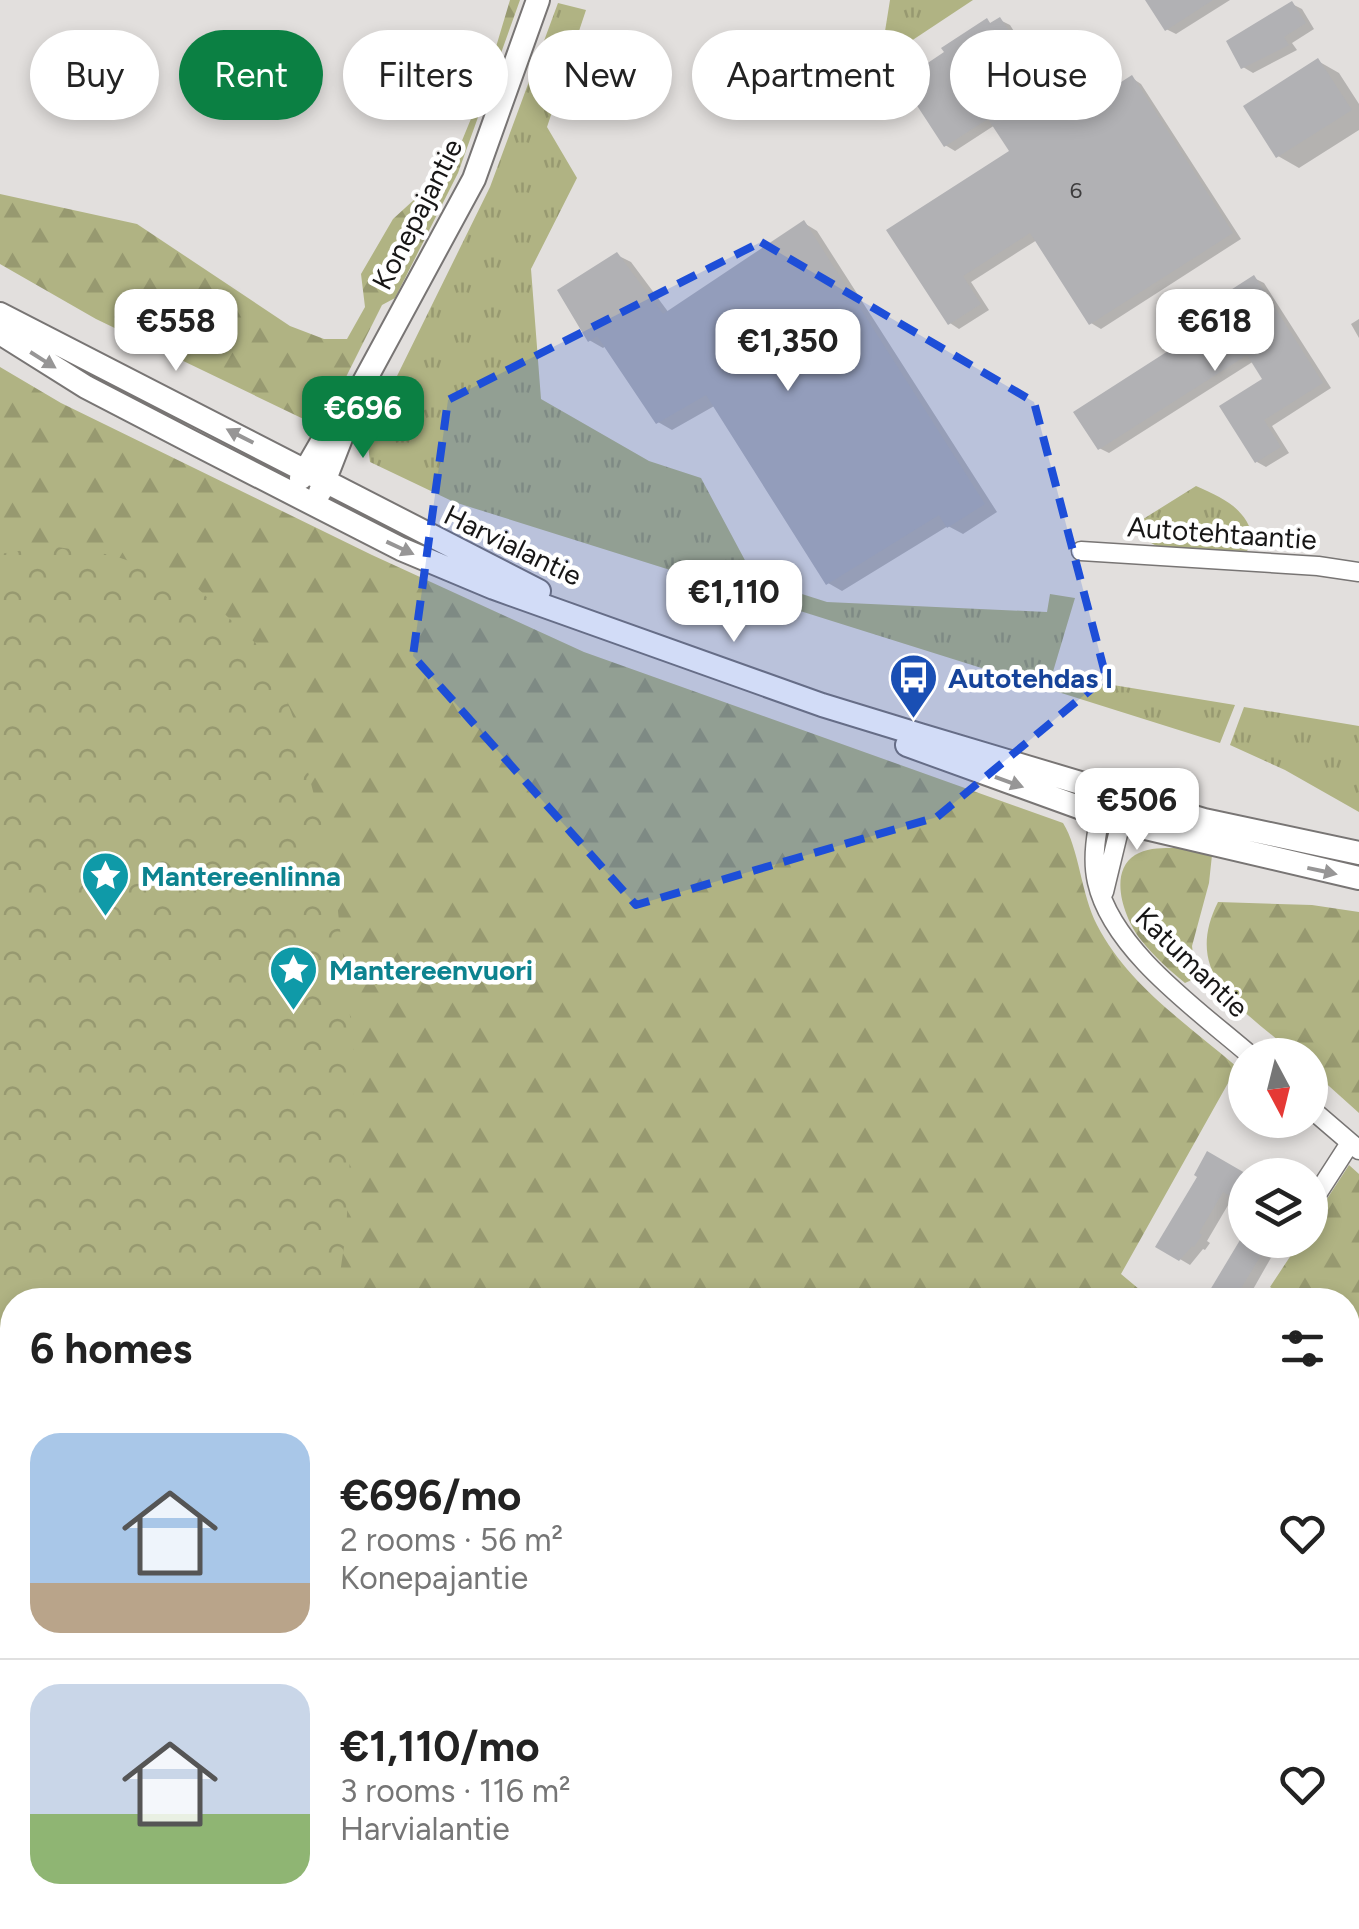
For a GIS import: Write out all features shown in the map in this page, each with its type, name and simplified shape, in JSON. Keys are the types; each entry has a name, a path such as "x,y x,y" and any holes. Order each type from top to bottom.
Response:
{"main road":[{"name":"Konepajantie","path":"304,498 305,468 358,393 474,179 538,0"},
{"name":"Harvialantie","path":"0,314 627,636"},
{"name":"Harvialantie","path":"0,332 86,387 401,549 463,575 822,705 1204,820 1359,853"},
{"name":"Konepajantie","path":"304,498 326,481 358,393"},
{"name":"Harvialantie","path":"822,705 914,748 1111,818 1359,878"}],"street":[{"name":"Autotehtaantie","path":"1081,551 1359,572"},
{"name":"Katumantie","path":"1116,793 1111,818 1094,854 1096,880 1114,927 1137,954 1231,1038"},
{"path":"1328,1124 1355,1147 1328,1182"}],"highlighted area":[{"path":"761,242 1034,402 1106,677 937,817 636,905 413,656 448,400"}],"green space":[{"path":"510,0 520,0 508,33 508,30 501,30"},
{"path":"890,0 973,0 928,30 885,30"},
{"path":"558,3 586,10 579,30 548,30"},
{"path":"528,84 528,120 549,120 547,127 577,178 531,269 541,399 649,461 701,478 755,579 827,602 1047,612 1050,594 1075,598 1052,675 1235,705 1220,743 454,502 370,462 367,437 490,187"},
{"path":"470,120 477,120 458,173 395,298 382,305 326,417 316,425 96,319 0,264 0,194 137,224 290,326 324,339 347,339 365,307 361,274 393,219 452,165"},
{"path":"0,367 61,403 372,555 584,652 1063,823 1092,913 1110,946 1141,985 1228,1059 1228,1083 1121,1274 1138,1288 0,1288"},
{"path":"1196,486 1240,512 1254,540 1247,551 1162,549 1133,533 1132,526"},
{"name":"Mantereenlinna","path":"50,546 112,555 192,583 269,656 295,722 333,868 355,1060 346,1233 338,1288 0,1288 0,554"},
{"path":"1244,707 1359,726 1359,812 1285,770 1230,745"},
{"path":"1180,848 1212,855 1209,883 1192,946 1196,978 1185,983 1135,931 1120,885 1127,863 1135,855 1151,849"},
{"path":"1218,902 1312,905 1359,912 1359,1113 1328,1085 1328,1038 1275,1038 1224,990 1207,952 1208,929"},
{"path":"1349,1165 1359,1174 1359,1288 1270,1287 1289,1258 1328,1258 1328,1197"}],"building":[{"path":"1145,0 1213,0 1165,31"},
{"path":"1292,1 1306,23 1284,37 1289,45 1241,69 1226,41"},
{"path":"1000,17 1008,30 969,30 987,18 990,23"},
{"path":"950,42 950,120 986,120 944,147 926,120 930,120 930,61 944,52 941,48"},
{"path":"1318,58 1352,110 1276,158 1243,106"},
{"path":"1132,75 1233,233 1089,325 1030,233 963,276 981,304 948,325 886,230 1009,151 989,120 1122,120 1122,81"},
{"path":"804,220 985,504 947,528 939,515 826,585 706,395 656,424 597,336 588,342 557,290 617,252 663,314"},
{"path":"1254,275 1323,383 1264,420 1281,447 1255,463 1219,406 1262,379 1247,355 1098,450 1073,412 1221,317 1212,302"},
{"path":"1207,1151 1228,1163 1228,1195 1223,1192 1199,1233 1202,1235 1179,1261 1155,1247 1197,1177 1194,1175"},
{"path":"1229,1258 1259,1258 1241,1288 1211,1288"}],"place":[{"name":"Autotehdas I","path":"913,720"},
{"name":"Mantereenlinna","path":"106,918"},
{"name":"Mantereenvuori","path":"294,1012"}]}
